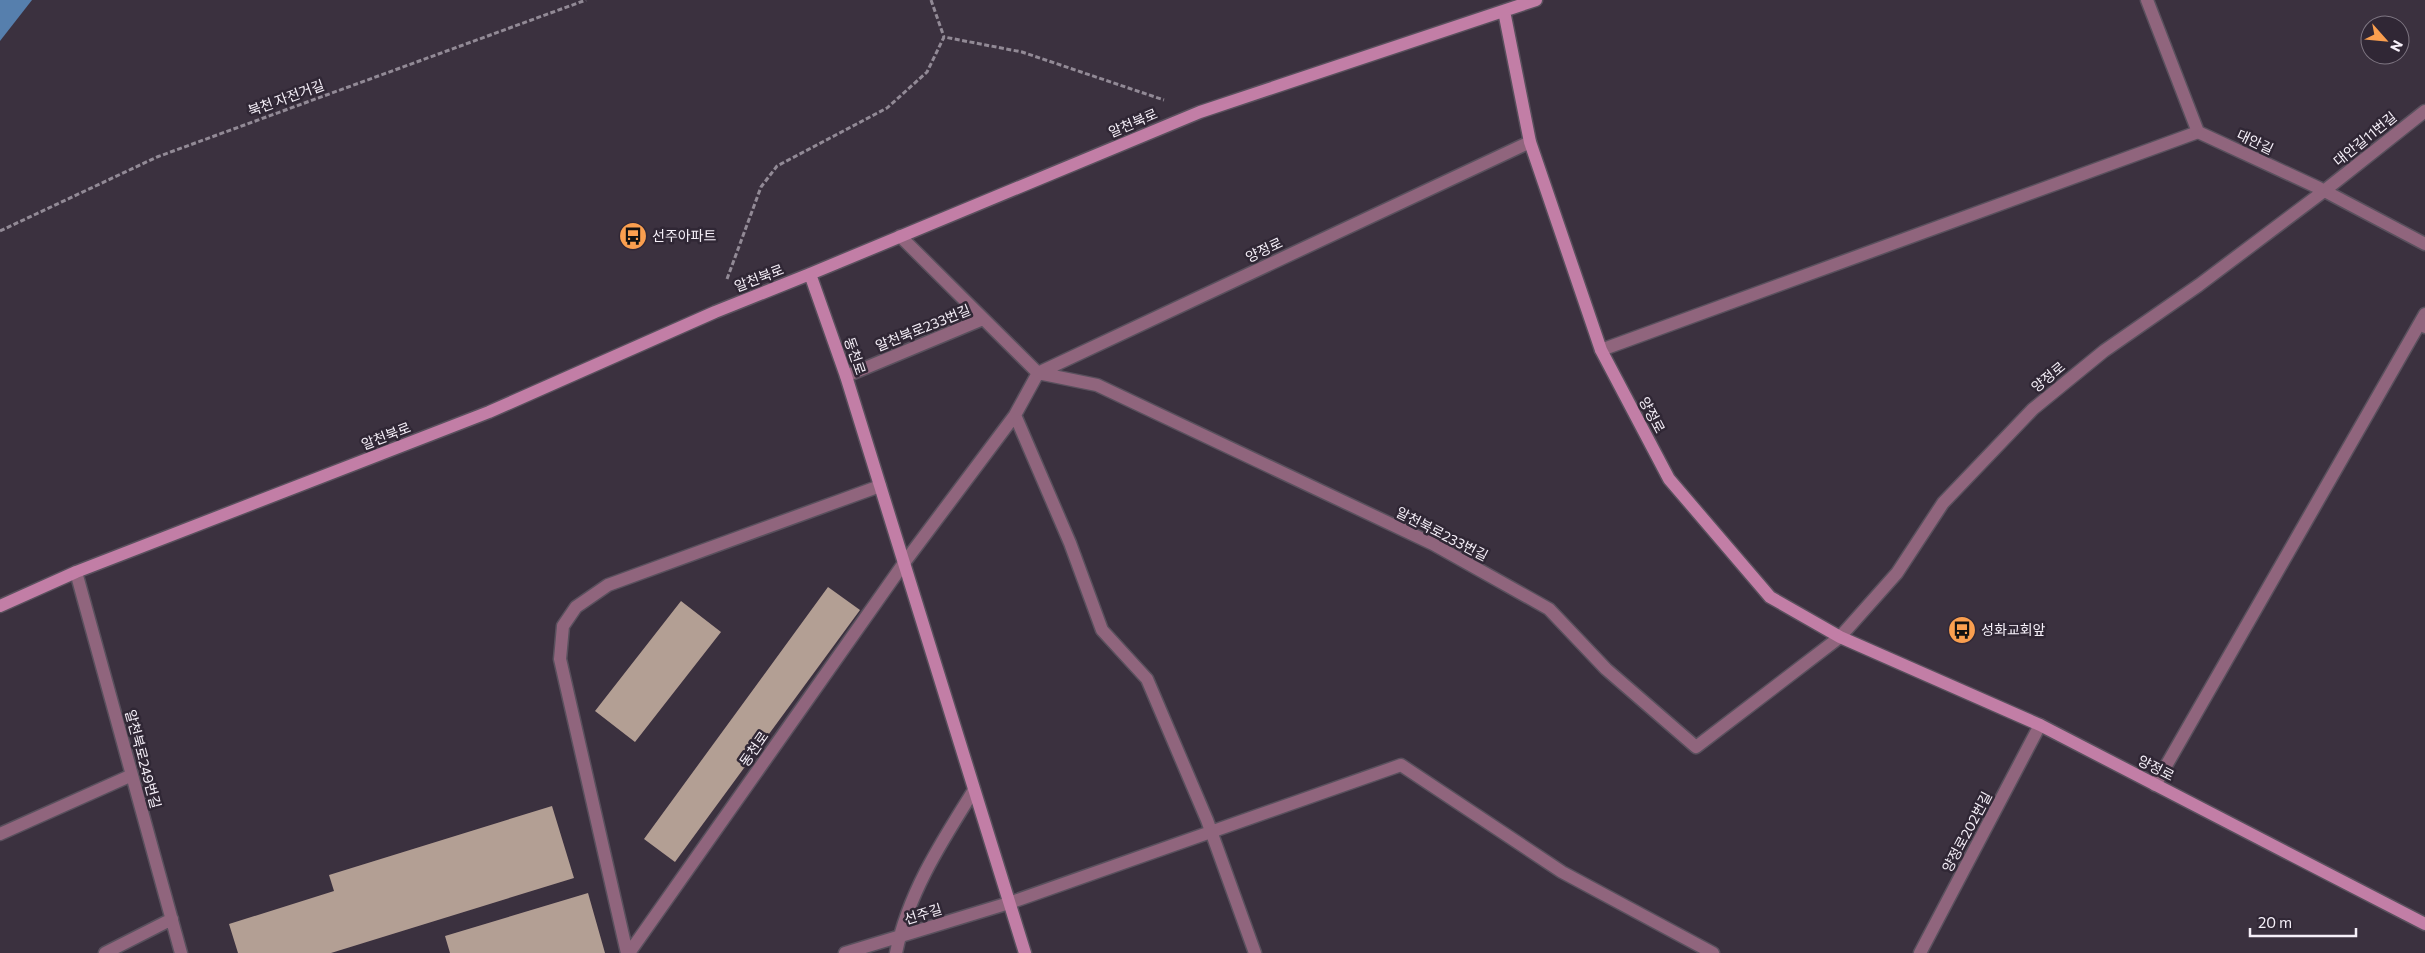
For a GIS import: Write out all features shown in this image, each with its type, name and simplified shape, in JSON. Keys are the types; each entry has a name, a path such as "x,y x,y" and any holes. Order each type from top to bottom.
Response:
{"street":[{"name":"알천북로","path":"0,606 76,572 490,412 715,312 1200,112 1536,0"},
{"path":"1601,350 2198,132 2147,0"},
{"name":"양정로","path":"1504,11 1530,142 1601,350 1669,478 1770,596 1840,637 2040,725 2425,924"},
{"name":"대안길11번길","path":"2324,191 2425,111"},
{"name":"대안길","path":"2198,132 2324,191 2425,244"},
{"name":"양정로","path":"1038,373 1530,142"},
{"name":"양정로","path":"1840,637 1897,573 1943,503 2033,409 2104,351 2199,285 2324,191"},
{"name":"알천북로233번길","path":"900,236 1038,373 1097,385 1433,544 1549,609 1606,669 1696,747 1840,637"},
{"name":"동천로","path":"810,274 846,376 1025,953"},
{"name":"알천북로233번길","path":"846,376 983,319"},
{"path":"2155,785 2424,321"},
{"name":"동천로","path":"628,953 904,563 1015,415 1038,373"},
{"path":"1015,415 1070,543 1102,630 1147,678 1212,833 1255,953"},
{"path":"628,953 560,659 564,626 576,607 608,585 880,486"},
{"name":"알천북로249번길","path":"76,572 181,953"},
{"name":"양정로202번길","path":"1920,953 2040,725"},
{"name":"선주길","path":"845,953 1009,902 1402,766 1562,872 1713,953"},
{"path":"0,834 132,775"},
{"path":"896,953 899,936 932,855 974,790"},
{"path":"105,953 172,919"}],"path":[{"name":"북천 자전거길","path":"0,231 157,157 586,0"},
{"path":"715,312 760,187 776,166 887,108 927,72 944,37 931,0"},
{"path":"944,37 1022,52 1200,112"}],"water":[{"path":"0,0 32,0 0,41"}],"building":[{"path":"828,587 860,610 675,862 644,839"},
{"path":"681,601 721,632 635,742 595,711"},
{"path":"552,806 574,878 331,953 238,953 229,924 334,891 329,875"},
{"path":"588,893 605,953 450,953 445,936"}],"place":[{"name":"선주아파트","path":"633,236"},
{"name":"성화교회앞","path":"1962,630"}]}
